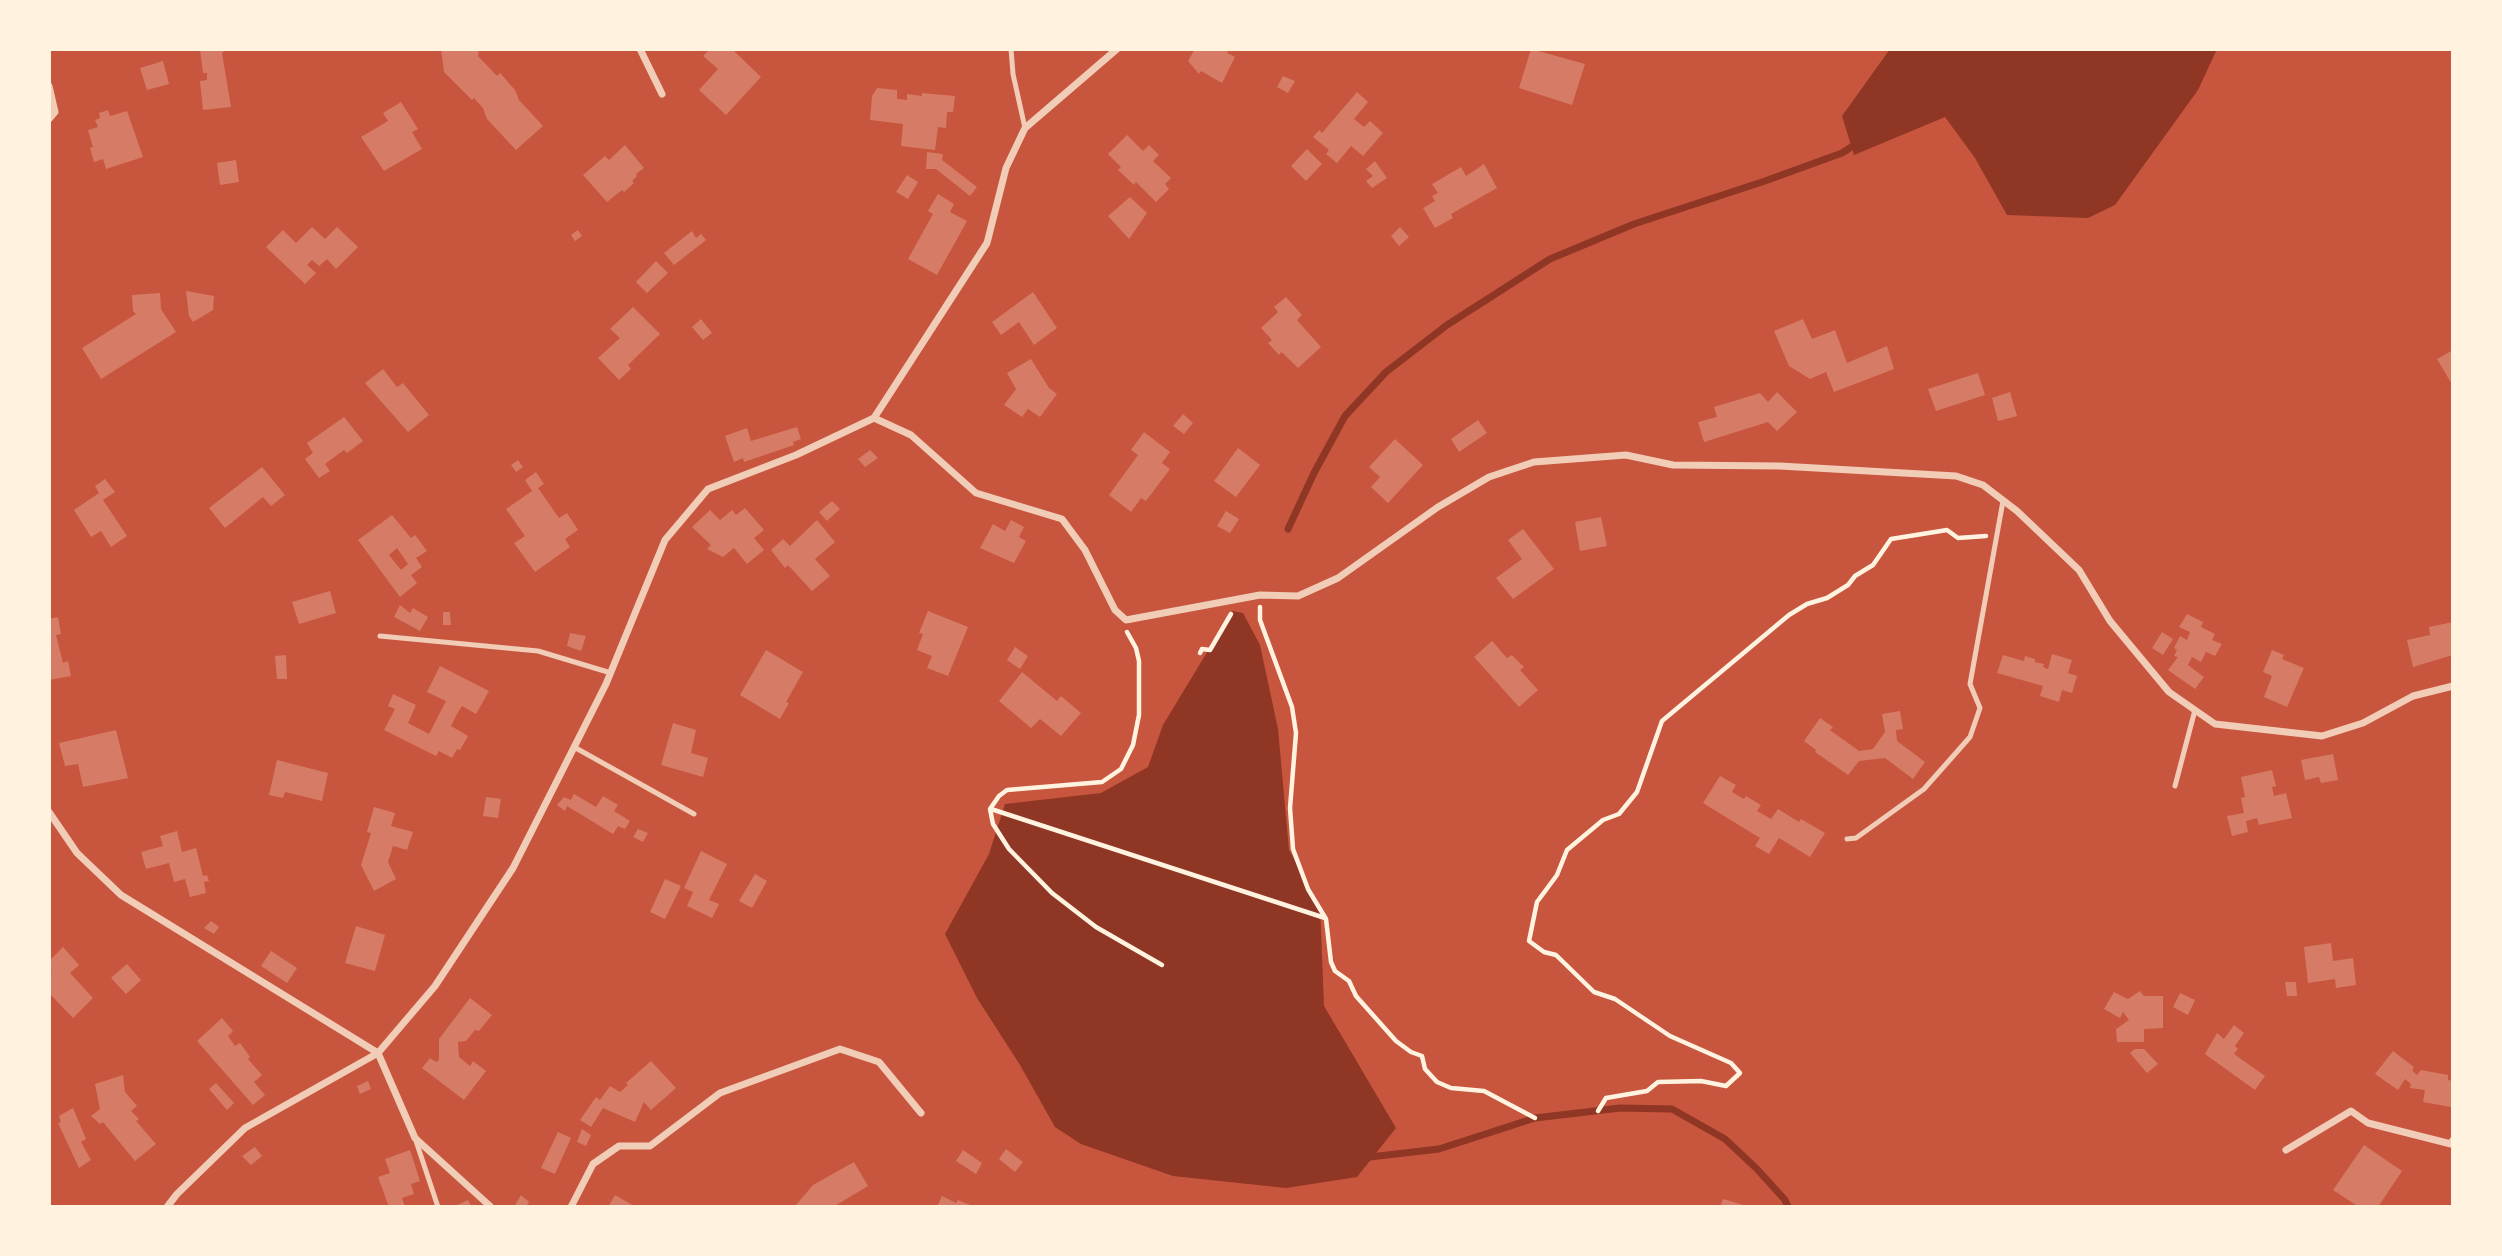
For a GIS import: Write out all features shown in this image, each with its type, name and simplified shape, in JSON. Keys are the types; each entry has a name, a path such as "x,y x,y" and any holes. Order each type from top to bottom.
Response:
{"street":[{"path":"640,49 662,94"},
{"path":"167,1207 245,1128 378,1054 435,986 513,868 611,673 665,541 708,489 796,455 874,418 987,243 1006,168 1025,128 1116,49"},
{"path":"49,86 55,112 49,119"},
{"path":"874,418 911,435 976,493 1062,519 1085,550 1115,610 1126,620 1260,595 1298,596 1338,578 1438,507 1489,477 1534,462 1626,455 1673,465 1780,466 1956,476 1983,485 2017,511 2079,570 2110,621 2169,692 2214,724 2322,736 2363,723 2413,696 2453,686"},
{"path":"49,812 77,853 121,895 378,1054 415,1138 491,1207"},
{"path":"570,1207 593,1164 619,1146 650,1146 720,1093 840,1049 879,1062 921,1113"},
{"path":"2286,1150 2351,1111 2368,1124 2451,1144 2453,1140"}],"lane":[{"path":"1011,49 1013,74 1025,128"},
{"path":"1847,839 1856,838 1924,789 1970,737 1980,708 1970,684 2003,501"},
{"path":"380,636 538,651 611,673"},
{"path":"2175,786 2195,710"},
{"path":"574,747 694,814"},
{"path":"415,1138 439,1207"}],"path":[{"path":"1598,1111 1606,1098 1647,1091 1658,1082 1701,1081 1726,1086 1740,1073 1731,1063 1670,1036 1615,999 1594,992 1556,955 1544,952 1529,941 1537,902 1557,875 1567,850 1603,820 1619,814 1637,792 1662,721 1789,615 1848,585 1855,576 1873,565 1891,539 1947,530 1958,538 1980,538 1998,532"},
{"path":"1260,595 1260,620 1292,707 1296,733 1290,808 1293,849 1308,889 1326,919 1331,962 1335,971 1349,981 1356,996 1396,1041 1422,1056 1425,1069 1437,1082 1451,1088 1484,1091 1535,1118"},
{"path":"1200,653 1202,649 1210,650 1241,598"},
{"path":"1126,620 1126,629 1136,648 1139,661 1139,715 1133,745 1121,769 1102,782 1007,790 990,809 993,824 1009,849 1052,893 1096,927 1162,965"},
{"path":"990,809 1326,919"}],"shaded area":[{"path":"1890,49 2217,49 2198,90 2115,205 2088,218 2007,215 1975,158 1945,117 1854,155 1842,116"},
{"path":"1232,611 1243,613 1260,645 1278,729 1289,850 1320,905 1324,1006 1396,1128 1357,1177 1286,1188 1173,1176 1081,1144 1055,1127 1020,1065 977,998 945,934 989,854 1005,804 1101,793 1148,767 1163,725"}],"building":[{"path":"200,49 227,49 222,53 231,107 203,110 200,81 207,80 207,73 203,73"},
{"path":"441,49 479,49 478,56 497,76 500,73 515,90 519,100 543,126 516,150 487,119 483,108 474,98 472,100 444,72"},
{"path":"710,49 732,49 761,77 726,115 699,90 718,69 703,56"},
{"path":"1195,49 1229,49 1227,53 1235,57 1222,83 1201,71 1199,74 1188,61"},
{"path":"1531,49 1585,64 1572,105 1519,88"},
{"path":"163,61 169,84 147,90 140,68"},
{"path":"1283,76 1295,81 1288,93 1277,87"},
{"path":"877,88 897,90 897,99 907,100 907,94 922,96 922,93 955,96 953,112 947,112 946,128 938,127 935,150 901,146 903,124 870,120 872,96"},
{"path":"1357,92 1368,102 1354,119 1364,127 1370,121 1383,133 1363,156 1351,146 1337,163 1326,154 1329,150 1313,137 1319,130 1322,133"},
{"path":"401,102 418,129 412,132 422,149 384,171 361,137 388,121 383,113"},
{"path":"108,110 110,116 127,111 143,157 106,169 103,159 94,162 88,130 98,127 95,120 100,118 99,113"},
{"path":"1127,135 1143,151 1149,145 1159,155 1153,161 1171,178 1165,184 1169,189 1156,202 1136,182 1134,185 1118,170 1121,167 1108,154"},
{"path":"625,145 644,168 636,174 632,181 634,183 607,202 583,175 605,156 609,160"},
{"path":"1307,149 1322,164 1306,181 1291,166"},
{"path":"927,152 943,154 942,160 977,187 970,196 936,169 926,169"},
{"path":"236,160 239,182 220,185 217,163"},
{"path":"1375,161 1387,178 1372,188 1366,181 1373,176 1366,169"},
{"path":"1484,164 1497,188 1451,214 1453,218 1435,228 1423,208 1435,201 1432,196 1438,193 1432,184 1461,167 1466,176"},
{"path":"907,175 918,182 908,199 896,192"},
{"path":"938,194 954,204 950,212 967,221 937,275 908,259 933,214 928,211"},
{"path":"1130,197 1147,213 1129,239 1108,216"},
{"path":"312,227 325,239 337,227 358,247 336,269 327,259 319,266 312,260 307,265 316,273 305,284 266,247 283,230 296,243"},
{"path":"1400,227 1409,237 1399,246 1391,236"},
{"path":"578,230 582,236 575,241 571,235"},
{"path":"692,231 696,238 701,234 706,240 674,265 664,253"},
{"path":"656,261 668,273 647,293 636,282"},
{"path":"186,291 214,296 213,310 193,322 189,316"},
{"path":"1033,292 1057,328 1034,345 1019,322 1001,335 992,322"},
{"path":"160,293 161,309 176,332 101,379 82,348 136,314 133,311 132,295"},
{"path":"1286,297 1302,315 1297,320 1321,347 1298,368 1281,352 1279,355 1268,343 1272,340 1261,328 1278,312 1274,307"},
{"path":"633,307 660,334 628,365 631,369 619,380 598,358 620,338 610,329"},
{"path":"701,319 712,333 703,340 692,327"},
{"path":"1803,319 1812,339 1835,330 1847,363 1887,346 1894,369 1834,392 1826,372 1810,379 1789,366 1774,331"},
{"path":"2453,350 2453,386 2437,359"},
{"path":"1031,359 1049,388 1057,394 1040,417 1028,409 1022,417 1004,405 1016,389 1007,373"},
{"path":"383,369 397,387 403,383 429,415 408,432 365,383"},
{"path":"1978,373 1985,395 1936,411 1928,389"},
{"path":"1777,392 1797,412 1777,431 1768,422 1704,442 1698,422 1717,417 1714,407 1760,393 1768,402"},
{"path":"2010,392 2017,416 1998,421 1992,398"},
{"path":"1183,414 1193,423 1184,434 1173,426"},
{"path":"344,417 363,441 347,453 344,450 325,464 330,471 319,478 305,459 313,453 307,443"},
{"path":"1478,420 1487,433 1459,452 1451,439"},
{"path":"797,427 801,439 793,442 794,445 744,462 743,458 734,462 725,436 747,428 751,441"},
{"path":"1144,432 1170,452 1162,463 1170,469 1146,501 1141,498 1131,512 1109,495 1138,455 1131,450"},
{"path":"1395,439 1423,465 1388,503 1371,487 1380,477 1369,467"},
{"path":"1238,448 1260,465 1236,497 1214,481"},
{"path":"870,450 878,458 865,467 858,459"},
{"path":"518,460 523,467 516,472 511,465"},
{"path":"262,467 285,495 271,506 263,497 225,528 209,508"},
{"path":"536,472 544,484 538,488 559,518 567,513 578,530 565,539 570,547 535,572 514,543 525,536 506,509 532,491 525,480"},
{"path":"105,479 115,492 103,500 127,536 111,547 101,531 91,537 74,510 99,493 95,486"},
{"path":"832,501 840,509 827,521 819,512"},
{"path":"745,508 764,530 754,538 764,550 747,564 734,548 723,557 707,549 711,545 692,527 710,510 720,520 732,510 736,515"},
{"path":"1226,511 1239,519 1230,533 1217,526"},
{"path":"392,515 411,538 415,535 427,551 416,558 422,567 411,575 417,583 400,597 358,540","holes":["397,548 408,564 401,570 389,555"]},
{"path":"1601,517 1607,546 1580,551 1575,522"},
{"path":"817,520 835,542 815,559 830,576 812,591 788,565 785,568 771,550 783,539 790,546"},
{"path":"1011,520 1024,527 1019,537 1026,541 1014,563 980,548 993,524 1005,531"},
{"path":"1523,529 1554,569 1513,599 1496,578 1522,559 1508,540"},
{"path":"330,591 336,613 299,624 292,602"},
{"path":"400,605 410,613 413,608 428,617 420,631 394,617"},
{"path":"928,611 968,627 948,676 927,668 932,656 917,650 923,634 919,633"},
{"path":"443,612 450,612 451,625 443,625"},
{"path":"2187,614 2203,622 2201,627 2215,634 2212,640 2222,644 2215,656 2206,652 2201,662 2192,657 2188,665 2204,677 2195,689 2168,670 2178,657 2174,656 2177,650 2174,648 2180,636 2187,640 2190,632 2179,627"},
{"path":"58,617 61,634 56,635 63,663 68,661 71,676 49,680 49,619"},
{"path":"2453,622 2453,655 2413,667 2407,640 2430,635 2429,627"},
{"path":"2162,632 2173,639 2163,655 2152,648"},
{"path":"570,633 586,636 581,651 567,646"},
{"path":"1492,641 1507,658 1512,655 1524,667 1520,670 1538,690 1519,707 1474,657"},
{"path":"1015,647 1028,656 1020,669 1007,660"},
{"path":"766,650 803,672 780,719 740,695"},
{"path":"2272,650 2284,655 2282,659 2304,668 2287,707 2264,697 2272,676 2263,672"},
{"path":"2052,654 2072,660 2068,673 2077,676 2072,693 2062,690 2059,702 2040,696 2043,686 1997,673 2003,655 2024,661 2025,656 2035,659 2035,662 2044,664 2043,667 2048,669"},
{"path":"286,655 287,679 277,679 275,656"},
{"path":"440,666 489,691 476,714 462,706 457,714 451,726 468,736 452,758 439,751 436,756 384,730 395,709 388,706 393,694 416,705 408,723 429,734 446,701 427,692"},
{"path":"1022,672 1057,701 1061,696 1081,713 1061,736 1040,719 1031,728 999,701"},
{"path":"1900,711 1903,729 1896,730 1897,741 1925,762 1913,779 1885,758 1859,761 1848,775 1804,741 1820,718 1833,727 1830,730 1859,751 1873,749 1885,732 1882,714"},
{"path":"673,723 696,730 691,753 708,758 703,777 661,765"},
{"path":"116,730 128,778 83,787 78,764 65,766 59,743"},
{"path":"2333,754 2338,780 2321,783 2319,777 2305,780 2301,760"},
{"path":"277,760 328,773 322,801 285,792 283,798 269,795"},
{"path":"2272,770 2276,786 2272,787 2274,796 2286,793 2292,818 2259,825 2257,818 2246,821 2248,832 2232,836 2227,816 2244,813 2241,798 2245,797 2241,777"},
{"path":"1720,776 1736,785 1732,792 1761,805 1757,811 1771,819 1778,809 1825,833 1810,857 1779,838 1769,854 1755,846 1760,838 1703,803"},
{"path":"574,794 596,807 603,796 618,805 614,811 630,821 625,829 618,826 613,834 567,806 565,811 557,805 564,797 571,800"},
{"path":"486,797 501,799 498,818 483,816"},
{"path":"374,807 395,813 391,826 413,832 407,850 393,846 388,862 396,879 374,891 361,865 371,833 367,832"},
{"path":"638,829 648,833 643,842 633,837"},
{"path":"177,831 182,852 196,848 203,876 207,875 209,881 204,882 206,893 190,897 185,879 174,882 169,863 146,869 141,852 163,846 160,836"},
{"path":"701,851 727,864 709,900 719,904 712,918 687,906 693,892 684,888"},
{"path":"755,874 767,881 752,908 739,901"},
{"path":"665,879 681,886 665,919 650,912"},
{"path":"211,921 219,927 214,934 204,928"},
{"path":"356,926 385,935 375,971 345,963"},
{"path":"2331,943 2333,961 2353,958 2356,985 2336,988 2335,979 2308,983 2304,947"},
{"path":"63,947 79,965 70,973 93,998 73,1018 49,993 49,976 52,973 49,970 49,961"},
{"path":"271,951 297,968 287,983 261,966"},
{"path":"127,964 141,980 126,994 111,978"},
{"path":"2285,982 2296,982 2297,996 2287,996"},
{"path":"2140,991 2144,996 2163,996 2163,1028 2144,1029 2144,1042 2117,1042 2116,1029 2129,1020 2123,1012 2120,1018 2104,1009 2114,992 2128,999"},
{"path":"2180,993 2195,1000 2188,1015 2173,1007"},
{"path":"470,998 492,1015 479,1031 475,1030 466,1041 458,1042 459,1057 470,1066 473,1061 486,1071 464,1100 422,1068 430,1058 436,1062 439,1060 439,1039"},
{"path":"222,1018 233,1031 228,1036 235,1046 240,1043 250,1057 248,1059 262,1075 254,1082 265,1095 253,1105 197,1041"},
{"path":"2234,1025 2244,1033 2235,1046 2238,1049 2234,1054 2265,1076 2255,1090 2205,1054 2217,1033 2224,1039"},
{"path":"2135,1049 2144,1049 2158,1064 2147,1073 2130,1053"},
{"path":"2393,1051 2414,1067 2412,1070 2417,1075 2421,1070 2448,1075 2448,1080 2453,1081 2451,1107 2423,1102 2425,1090 2410,1088 2411,1084 2405,1079 2398,1090 2375,1074"},
{"path":"651,1061 676,1088 651,1110 644,1102 635,1122 603,1108 591,1127 580,1120 596,1097 600,1100 610,1086 620,1092 628,1085 626,1083"},
{"path":"123,1075 125,1092 137,1106 131,1111 156,1144 135,1161 103,1122 100,1124 91,1116 100,1109 95,1084"},
{"path":"368,1081 371,1089 360,1094 357,1086"},
{"path":"216,1083 234,1103 227,1110 209,1089"},
{"path":"73,1108 86,1139 81,1142 91,1160 79,1168 58,1123 61,1122 59,1116"},
{"path":"582,1129 591,1135 586,1146 577,1142"},
{"path":"558,1132 571,1138 555,1174 541,1168"},
{"path":"2364,1145 2402,1171 2378,1207 2359,1207 2333,1190"},
{"path":"255,1147 262,1156 251,1165 242,1156"},
{"path":"1006,1149 1023,1162 1015,1172 999,1159"},
{"path":"410,1150 420,1181 411,1184 414,1194 402,1198 405,1207 389,1207 378,1177 390,1173 385,1159"},
{"path":"963,1150 982,1163 976,1174 956,1161"},
{"path":"854,1162 868,1186 833,1207 796,1205 813,1185"},
{"path":"521,1195 529,1202 526,1207 514,1207"},
{"path":"615,1195 636,1207 608,1207"},
{"path":"942,1196 956,1203 958,1200 975,1207 937,1207"},
{"path":"1723,1199 1747,1206 1747,1207 1720,1207"},
{"path":"468,1200 472,1207 453,1207"}],"waterway":[{"path":"1288,529 1345,416 1386,372 1447,325 1550,259 1634,224 1842,153 1859,142"},
{"path":"1366,1155 1370,1157 1439,1149 1535,1118 1620,1108 1672,1109 1725,1139 1757,1169 1785,1200 1788,1207"}]}
